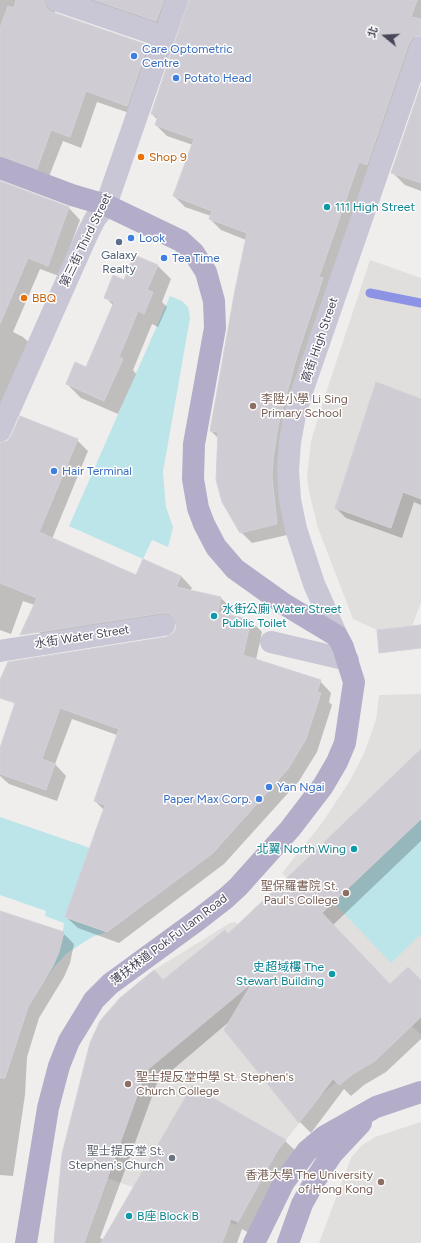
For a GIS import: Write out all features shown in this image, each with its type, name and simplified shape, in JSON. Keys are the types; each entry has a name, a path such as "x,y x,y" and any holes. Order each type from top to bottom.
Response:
{"main road":[{"name":"薄扶林道 Pok Fu Lam Road","path":"0,168 72,195 106,205 180,241 194,253 206,272 214,301 215,328 194,444 193,479 198,508 204,524 216,547 235,569 284,604 336,636 343,647 354,682 345,743 337,762 323,786 290,829 254,870 226,898 110,984 94,1000 69,1041 58,1066 48,1108 26,1243"},
{"path":"254,1242 284,1182 307,1151 325,1136 376,1107 421,1092"},
{"path":"288,1243 302,1204 324,1166 332,1154 376,1107"}],"street":[{"path":"56,0 164,37"},
{"name":"第三街 Third Street","path":"0,431 94,219 106,205 177,0"},
{"name":"高街 High Street","path":"336,636 314,584 296,529 290,500 288,470 290,442 295,415 303,389 421,48"},
{"name":"水街 Water Street","path":"0,651 164,625"},
{"path":"271,642 348,660"}],"shaded area":[{"path":"370,260 421,278 421,603 412,626 377,630 353,619 318,528 309,492 307,477 311,441"},
{"path":"170,296 182,301 188,307 190,318 163,472 166,507 173,527 168,547 152,540 143,559 69,526"},
{"path":"421,694 421,1035 412,1026 375,1061 353,1074 339,1085 336,1082 313,1102 297,1126 286,1140 285,1139 236,1225 61,1161 90,1043 100,1021 120,998 154,970 230,923 234,922 238,924 287,878 282,873 322,823 349,782 363,756 376,720 379,695"},
{"path":"0,817 90,848 66,918 107,932 92,937 66,954 46,979 53,966 62,938 64,923 45,916 46,911 0,895"},
{"path":"421,819 421,934 391,963 334,903"},
{"name":"香港大學 The University of Hong Kong","path":"421,1122 421,1243 319,1243 351,1158 361,1146 375,1137"}],"building":[{"path":"16,0 44,0 46,8 52,12 148,45 127,106 86,91 70,137 51,130 37,169 0,156 0,28 8,6 14,8"},
{"path":"95,0 164,0 156,21"},
{"path":"189,0 417,0 411,17 421,19 421,35 413,37 409,43 367,165 359,162 319,277 323,278 297,356 278,426 272,477 277,524 240,533 222,502 216,480 218,432 210,431 235,290 247,233 209,219 212,211 173,196 194,139 155,125 158,116 151,114"},
{"path":"421,85 421,183 391,173"},
{"path":"0,181 69,207 48,266 28,258 0,324"},
{"path":"134,255 158,265 147,290 153,292 144,314 138,311 119,357 123,359 104,401 66,384 75,362 86,367 114,302 104,298 113,275 124,280"},
{"path":"376,382 421,399 421,499 403,492 391,528 335,508"},
{"path":"20,416 78,439 39,532 136,575 143,559 181,576 176,587 221,597 218,612 251,620 243,655 321,680 317,692 321,693 306,739 288,769 213,853 107,932 65,917 105,805 94,801 119,729 60,708 42,759 55,764 46,790 0,774 0,748 15,703 0,698 0,680 8,662 166,637 172,634 176,629 176,623 173,617 168,613 162,613 20,635 37,598 0,583 0,443 7,441 11,436"},
{"path":"421,625 421,648 379,653 377,630"},
{"path":"421,749 421,819 322,913 390,984 408,967 421,980 421,1017 375,1061 353,1074 339,1085 333,1079 299,1123 224,1030 252,983 146,1071 84,1243 54,1243 62,1154 90,1043 100,1021 120,998 154,970 163,980 225,930 228,934"},
{"path":"0,911 64,932 59,952 53,966 28,1007 5,1078 0,1078"},
{"path":"192,1086 286,1140 278,1150 238,1222 231,1219 222,1243 101,1243"}],"waterway":[{"path":"370,293 421,303"}],"place":[{"name":"Care Optometric Centre","path":"134,56"},
{"name":"Potato Head","path":"176,78"},
{"name":"Shop 9","path":"141,157"},
{"name":"111 High Street","path":"327,207"},
{"name":"Look","path":"131,238"},
{"name":"Galaxy Realty","path":"119,242"},
{"name":"Tea Time","path":"164,258"},
{"name":"BBQ","path":"24,298"},
{"name":"李陞小學 Li Sing Primary School","path":"253,406"},
{"name":"Hair Terminal","path":"54,471"},
{"name":"水街公廁 Water Street Public Toilet","path":"214,616"},
{"name":"Yan Ngai","path":"269,787"},
{"name":"Paper Max Corp.","path":"259,799"},
{"name":"北翼 North Wing","path":"354,849"},
{"name":"聖保羅書院 St. Paul's College","path":"346,893"},
{"name":"史超域樓 The Stewart Building","path":"332,974"},
{"name":"聖士提反堂中學 St. Stephen's Church College","path":"128,1084"},
{"name":"聖士提反堂 St. Stephen's Church","path":"172,1158"},
{"name":"香港大學 The University of Hong Kong","path":"381,1182"},
{"name":"B座 Block B","path":"129,1216"}]}
